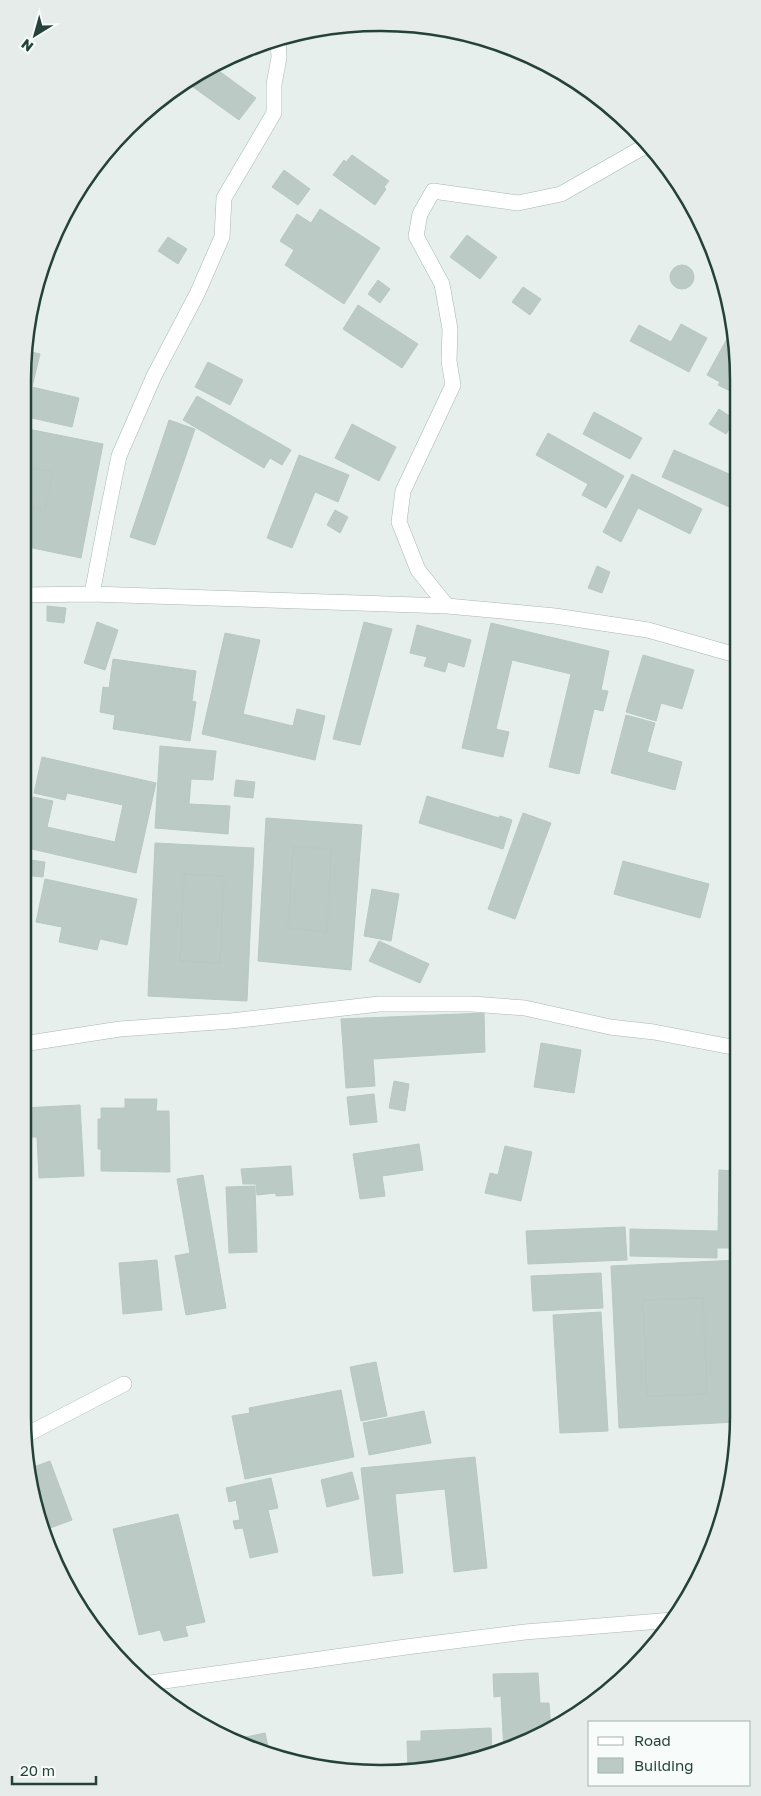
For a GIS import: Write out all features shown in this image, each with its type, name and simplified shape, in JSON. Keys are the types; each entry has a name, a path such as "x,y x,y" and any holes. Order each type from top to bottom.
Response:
{"street":[{"path":"92,594 119,456 154,376 197,294 222,237 224,198 274,113 274,84 279,58 278,47"},
{"path":"447,606 418,570 399,522 402,491 453,385 449,361 450,329 442,284 416,236 420,214 433,191 518,203 561,194 642,149"},
{"path":"31,595 92,594 447,606 555,616 648,630 730,653"},
{"path":"31,1039 120,1029 231,1021 379,1004 472,1004 525,1008 610,1026 730,1046"},
{"path":"32,1432 124,1384"},
{"path":"155,1682 406,1646 552,1630 663,1621"}],"building":[{"path":"219,71 256,98 239,120 192,86"},
{"path":"352,155 389,181 375,205 333,175 344,160 346,162"},
{"path":"284,170 310,189 298,205 272,187"},
{"path":"320,209 380,248 344,304 285,265 294,250 280,241 297,214 311,223"},
{"path":"467,235 497,257 480,279 450,257"},
{"path":"168,237 187,249 178,264 158,251"},
{"path":"682,265 690,269 694,277 690,285 682,289 674,285 670,277 674,269"},
{"path":"378,280 390,289 380,303 368,294"},
{"path":"523,287 541,299 530,315 512,302"},
{"path":"358,305 418,344 402,368 343,329"},
{"path":"681,324 707,338 689,372 630,341 639,325 671,342"},
{"path":"727,338 730,391 718,385 720,382 707,375"},
{"path":"32,352 40,354 32,387 79,398 72,427 31,418"},
{"path":"208,362 243,380 230,405 195,387"},
{"path":"197,396 291,450 282,465 270,458 264,468 183,420"},
{"path":"719,409 730,417 730,428 726,434 709,424"},
{"path":"594,412 642,438 630,459 583,434"},
{"path":"169,420 195,429 155,545 130,537"},
{"path":"352,424 396,447 379,481 335,458"},
{"path":"31,430 103,444 81,558 31,548 31,507 45,510 53,472 31,468"},
{"path":"548,433 624,476 606,508 582,495 588,484 536,455"},
{"path":"674,450 730,474 730,507 662,477"},
{"path":"299,455 349,475 338,502 315,492 292,548 267,538"},
{"path":"31,468 53,472 45,510 31,507"},
{"path":"632,474 702,509 690,534 638,508 621,542 603,532"},
{"path":"335,510 348,517 340,533 327,525"},
{"path":"597,566 610,572 602,593 588,588"},
{"path":"47,606 66,608 64,623 47,621"},
{"path":"97,622 118,630 105,670 84,663"},
{"path":"364,622 392,629 360,745 333,739"},
{"path":"491,623 609,651 601,690 608,691 603,711 594,709 579,774 549,767 571,674 512,660 496,729 509,732 503,757 462,748"},
{"path":"417,625 471,640 464,667 448,662 445,672 424,666 427,657 410,653"},
{"path":"225,633 260,640 243,714 293,726 297,709 325,716 315,760 202,734"},
{"path":"643,655 694,670 682,709 661,703 656,721 626,712"},
{"path":"113,659 196,671 192,701 196,702 190,741 113,729 115,715 100,712 103,687 109,688"},
{"path":"626,715 655,723 647,752 682,762 675,790 611,773"},
{"path":"160,746 216,751 213,780 191,779 189,804 230,806 228,834 155,828"},
{"path":"42,757 156,783 136,873 31,849 31,807 33,797 53,801 47,827 115,842 123,805 67,793 65,800 34,793"},
{"path":"236,780 255,782 253,798 234,796"},
{"path":"427,796 499,818 500,816 512,820 503,849 419,823"},
{"path":"523,813 551,823 515,919 488,909"},
{"path":"266,818 362,825 351,970 258,961","holes":["293,846 331,849 327,932 288,928"]},
{"path":"155,843 254,848 247,1001 148,996","holes":["184,874 224,876 220,963 180,961"]},
{"path":"293,846 331,849 327,932 288,928"},
{"path":"31,860 45,862 43,877 31,876"},
{"path":"623,861 709,884 700,918 614,894"},
{"path":"184,874 224,876 220,963 180,961"},
{"path":"45,879 137,899 127,945 100,939 97,950 59,942 62,927 36,922"},
{"path":"372,889 399,894 391,941 364,936"},
{"path":"379,941 429,964 420,983 369,961"},
{"path":"484,1013 485,1052 373,1059 375,1086 346,1088 341,1019"},
{"path":"541,1043 581,1050 574,1093 534,1087"},
{"path":"394,1081 409,1084 405,1111 389,1108"},
{"path":"374,1094 377,1122 350,1125 347,1097"},
{"path":"125,1099 157,1099 156,1111 169,1111 170,1172 101,1171 101,1149 98,1149 98,1119 101,1119 101,1108 125,1108"},
{"path":"80,1105 84,1176 39,1178 37,1137 31,1137 31,1108"},
{"path":"419,1144 423,1170 382,1176 385,1196 360,1199 353,1154"},
{"path":"505,1146 532,1152 521,1201 485,1193 490,1173 498,1175"},
{"path":"291,1166 293,1195 276,1196 276,1193 257,1195 256,1184 243,1184 241,1169"},
{"path":"719,1170 730,1171 730,1248 717,1248 717,1258 630,1256 630,1229 718,1231"},
{"path":"203,1175 226,1308 186,1315 175,1256 190,1253 177,1179"},
{"path":"255,1186 257,1252 229,1253 226,1187"},
{"path":"625,1227 627,1260 528,1264 526,1231"},
{"path":"157,1260 162,1310 123,1314 119,1263"},
{"path":"730,1260 730,1422 619,1428 611,1266","holes":["703,1298 707,1394 647,1396 643,1300"]},
{"path":"601,1273 603,1308 533,1311 531,1276"},
{"path":"703,1298 707,1394 647,1396 643,1300"},
{"path":"601,1312 608,1431 560,1433 553,1315"},
{"path":"376,1362 387,1416 361,1421 350,1367"},
{"path":"341,1390 354,1457 245,1479 232,1416 250,1413 249,1408"},
{"path":"424,1411 431,1443 369,1455 363,1423"},
{"path":"475,1457 487,1568 454,1572 445,1489 395,1494 403,1573 373,1576 361,1468"},
{"path":"50,1461 72,1520 50,1528 43,1506 35,1467"},
{"path":"352,1472 359,1499 327,1507 321,1480"},
{"path":"271,1478 278,1508 268,1510 278,1552 250,1558 243,1528 235,1529 233,1521 240,1520 236,1500 229,1502 226,1488"},
{"path":"178,1514 205,1622 185,1626 188,1636 164,1641 160,1630 139,1635 113,1529"},
{"path":"538,1673 540,1703 549,1703 550,1721 504,1742 501,1696 494,1697 493,1674"},
{"path":"491,1728 492,1746 449,1758 408,1764 407,1741 421,1741 421,1731"},
{"path":"265,1733 268,1746 247,1738 245,1737"}]}
